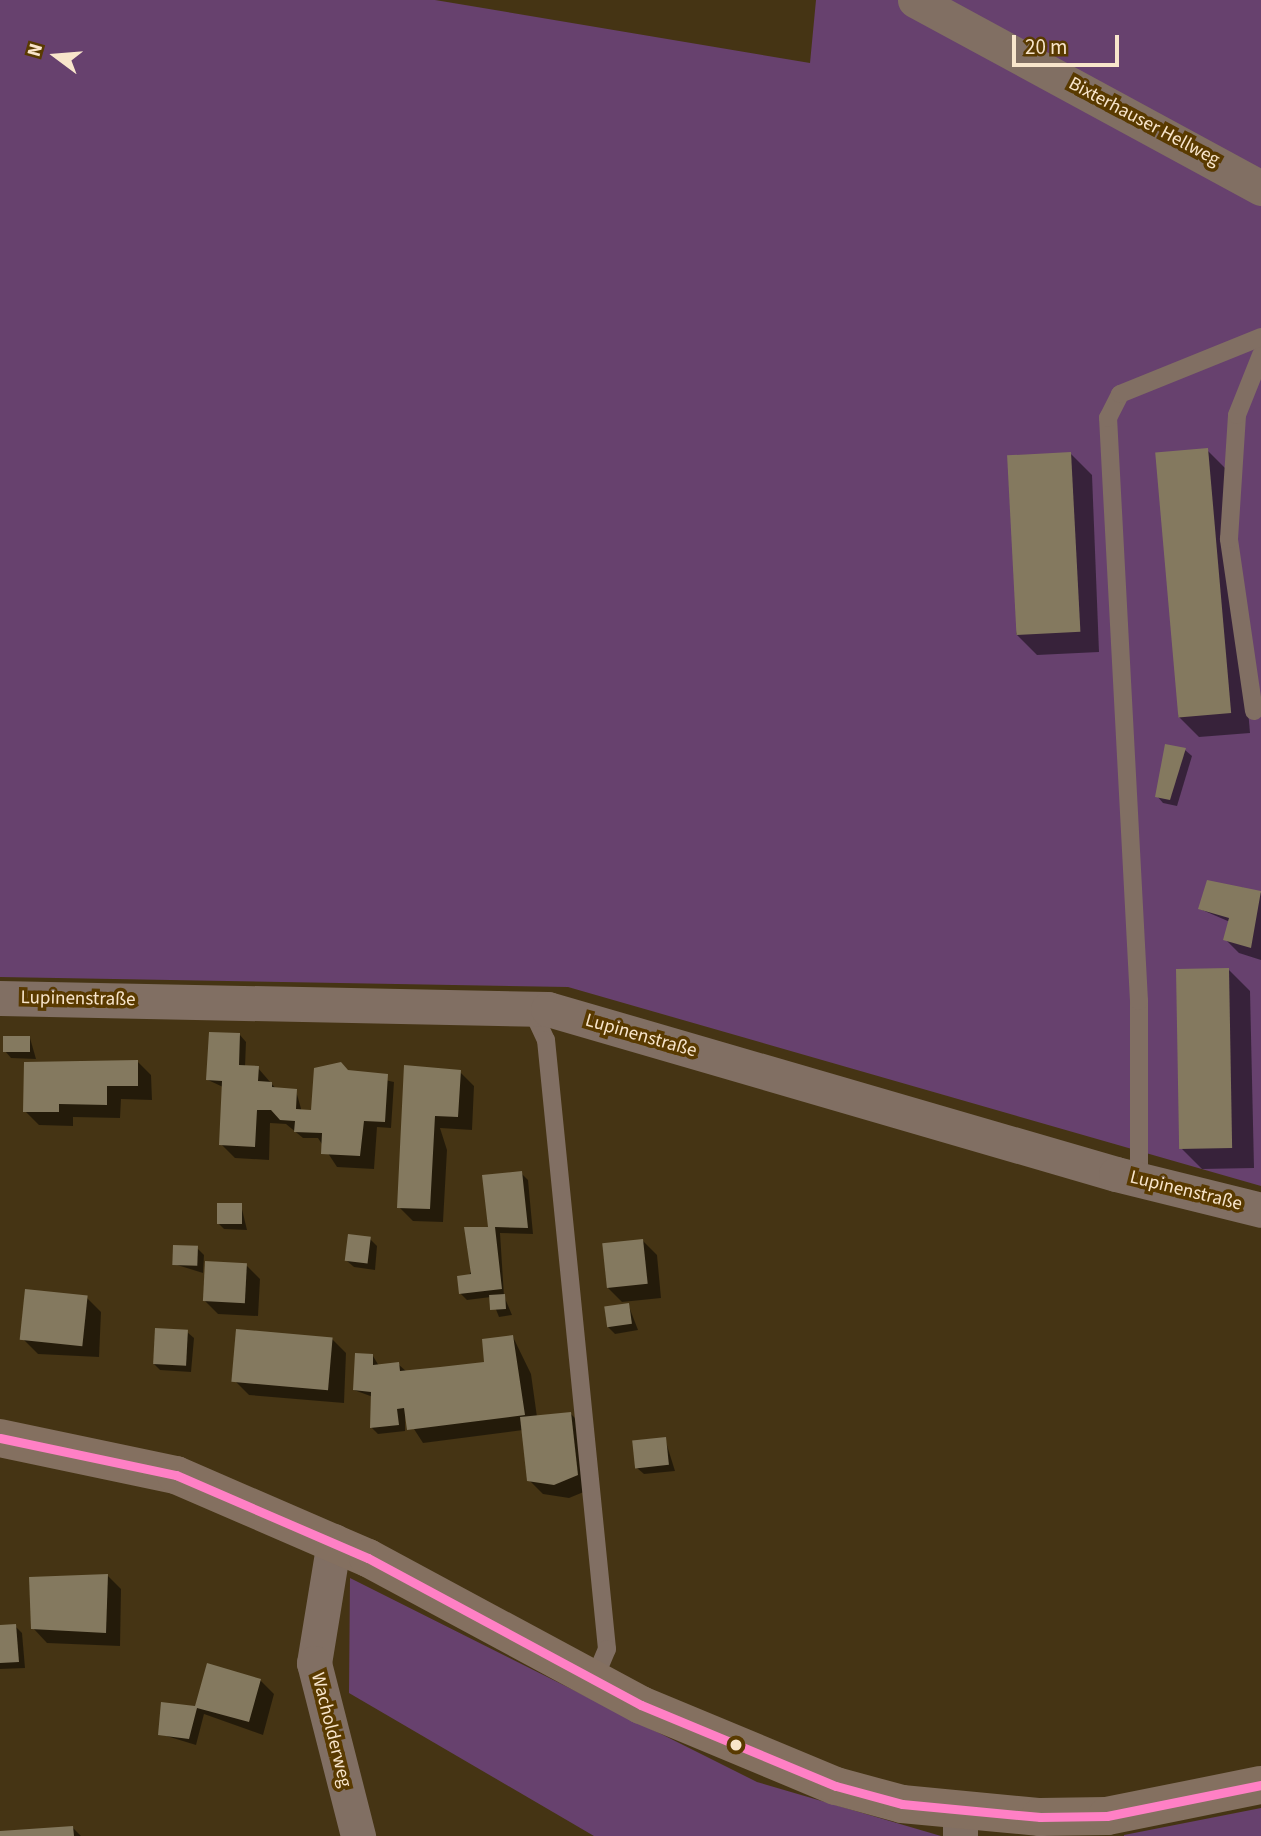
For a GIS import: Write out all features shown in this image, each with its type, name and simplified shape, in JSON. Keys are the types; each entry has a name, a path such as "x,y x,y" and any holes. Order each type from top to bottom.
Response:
{"street":[{"name":"Bixterhauser Hellweg","path":"915,0 1261,188"},
{"name":"Lupinenstraße","path":"0,998 531,1008 1139,1180 1261,1210"},
{"path":"0,1438 176,1475 334,1541 594,1679 770,1763 960,1824 1107,1816 1261,1785"},
{"name":"Wacholderweg","path":"334,1541 314,1662 358,1836"}],"lane":[{"path":"1139,1180 1139,1001 1108,418 1120,394 1261,337"},
{"path":"1254,711 1229,539 1237,415 1261,355"},
{"path":"531,1008 546,1040 607,1649 594,1679"}],"shaded area":[{"path":"0,0 435,0 810,63 816,0 1261,0 1261,1186 568,987 0,977"},
{"path":"350,1578 757,1782 941,1836 594,1836 349,1693"},
{"path":"1261,1808 1261,1836 1124,1836 1124,1835"}],"building":[{"path":"1208,448 1231,713 1178,718 1155,453"},
{"path":"1071,452 1080,632 1017,635 1007,455"},
{"path":"1165,744 1186,748 1170,800 1155,797"},
{"path":"1207,880 1261,891 1251,948 1223,940 1229,918 1198,909"},
{"path":"1229,968 1232,1148 1179,1149 1176,969"},
{"path":"209,1032 240,1033 239,1065 259,1066 258,1081 272,1082 272,1087 297,1089 296,1109 311,1110 314,1068 341,1062 348,1070 388,1074 385,1122 364,1121 360,1156 321,1154 322,1133 294,1132 295,1121 280,1120 271,1110 257,1110 255,1147 219,1145 222,1081 206,1080"},
{"path":"3,1036 30,1036 30,1052 3,1052"},
{"path":"138,1060 138,1086 107,1086 107,1105 59,1104 59,1112 23,1112 24,1062"},
{"path":"404,1065 461,1070 458,1117 435,1116 430,1209 397,1208"},
{"path":"522,1171 528,1228 495,1227 502,1289 459,1294 457,1276 471,1274 464,1227 488,1227 482,1175"},
{"path":"217,1203 242,1203 242,1224 217,1224"},
{"path":"348,1234 371,1237 368,1264 345,1261"},
{"path":"643,1239 648,1284 607,1288 602,1243"},
{"path":"173,1245 198,1246 197,1266 172,1265"},
{"path":"205,1261 247,1263 245,1303 203,1301"},
{"path":"25,1289 88,1296 82,1346 20,1340"},
{"path":"505,1294 506,1309 490,1310 489,1295"},
{"path":"629,1303 632,1324 607,1327 604,1306"},
{"path":"155,1328 188,1330 186,1366 153,1364"},
{"path":"236,1329 333,1337 328,1390 231,1382"},
{"path":"513,1335 525,1415 407,1430 404,1408 397,1409 399,1425 370,1428 371,1392 353,1390 355,1353 373,1354 373,1365 399,1362 400,1371 484,1362 482,1339"},
{"path":"571,1412 578,1475 554,1485 527,1481 520,1417"},
{"path":"666,1437 669,1465 635,1468 632,1441"},
{"path":"108,1574 106,1633 31,1629 29,1577"},
{"path":"16,1624 19,1662 0,1663 0,1625"},
{"path":"207,1663 261,1679 249,1722 197,1708 189,1739 158,1735 161,1702 195,1706"},
{"path":"73,1826 74,1836 0,1836 0,1831"}],"transit line":[{"path":"0,1438 176,1475 368,1558 641,1705 836,1786 902,1804 1040,1817 1107,1816 1261,1785"}]}
